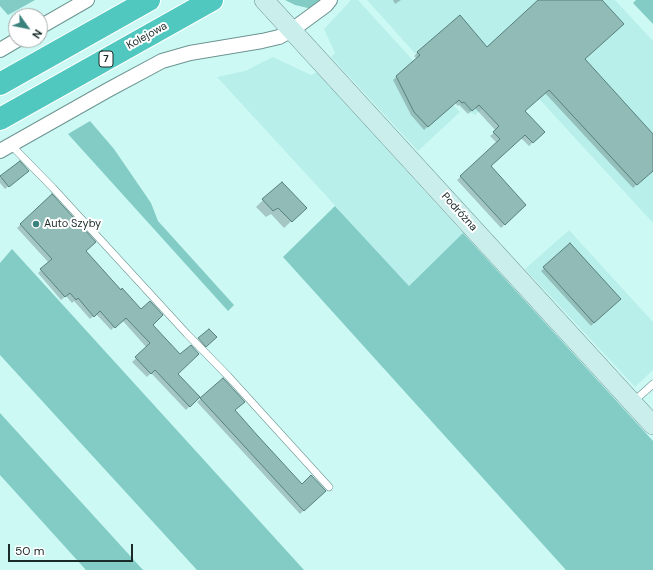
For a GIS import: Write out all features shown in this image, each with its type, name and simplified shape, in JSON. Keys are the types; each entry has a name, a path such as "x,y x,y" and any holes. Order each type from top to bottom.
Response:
{"highway":[{"path":"0,84 149,0"},
{"name":"Kolejowa","path":"0,119 212,0"}],"street":[{"path":"48,22 86,0"},
{"name":"Podróżna","path":"264,0 653,425"},
{"path":"5,148 162,61 190,52 262,41 279,36 292,30 326,5 330,0"}],"lane":[{"path":"5,148 53,188 329,487"},
{"path":"633,402 653,384"}],"shaded area":[{"path":"0,0 35,0 21,8 8,8 8,15 0,6"},
{"path":"285,0 322,0 314,7 308,8 295,5"},
{"path":"351,0 358,0 460,112 418,151 331,57 335,53 324,29"},
{"path":"367,0 615,0 653,41 653,223 519,77 475,115 466,110"},
{"path":"636,0 653,0 653,24 633,3"},
{"path":"273,57 311,75 317,72 463,233 409,286 217,77 245,71"},
{"path":"90,121 114,149 151,203 158,221 234,305 228,311 68,134"},
{"path":"335,206 409,286 463,233 653,441 653,570 566,570 283,257"},
{"path":"569,230 653,322 653,370 635,387 525,269"},
{"path":"12,249 304,570 197,570 0,355 0,263"},
{"path":"0,413 143,570 86,570 0,475"}],"building":[{"path":"538,0 602,0 624,24 585,59 653,134 653,171 637,185 549,90 525,111 545,132 533,143 525,135 491,166 526,205 505,225 460,176 500,139 493,132 499,126 479,105 472,111 464,102 462,103 459,100 428,127 414,112 396,76 420,55 417,52 460,15 487,47"},
{"path":"20,161 29,171 9,187 0,176"},
{"path":"282,182 307,208 292,222 278,208 273,211 262,199"},
{"path":"52,194 96,242 86,251 121,290 122,288 141,309 150,301 163,315 153,325 180,354 191,345 199,354 178,374 200,397 190,407 155,370 151,374 135,357 150,343 126,318 115,328 100,311 94,317 78,298 76,300 70,293 65,297 40,269 52,259 20,224"},
{"path":"570,243 621,299 594,323 543,267"},
{"path":"209,329 217,337 206,347 198,338"},
{"path":"223,378 245,402 235,410 257,435 302,484 311,475 326,491 304,511 200,398"}],"place":[{"name":"Auto Szyby","path":"36,224"}]}
